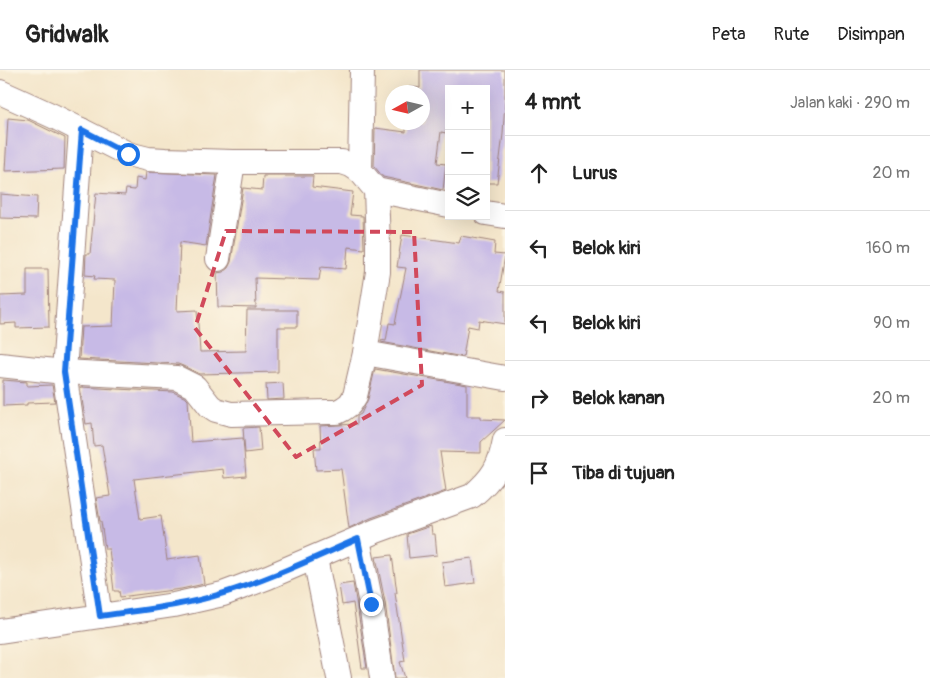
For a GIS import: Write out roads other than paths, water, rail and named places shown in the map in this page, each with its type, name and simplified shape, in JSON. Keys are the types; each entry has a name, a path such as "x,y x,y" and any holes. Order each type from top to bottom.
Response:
{"street":[{"path":"360,171 362,70"},
{"path":"0,92 82,130 128,154 148,159 233,162 342,162 351,165 360,171 376,190 378,244 378,272 365,353 354,396 350,404 337,412 223,413 210,406 194,387 176,378 64,372 0,365"},
{"path":"82,130 64,372 100,616"},
{"path":"218,259 233,162"},
{"path":"376,190 445,204"},
{"path":"490,214 505,216"},
{"path":"365,353 505,378"},
{"path":"0,630 174,605 223,594 268,578 358,539 472,496 483,487 498,468 505,440"},
{"path":"358,539 371,604 382,678"},
{"path":"315,558 339,678"}]}
